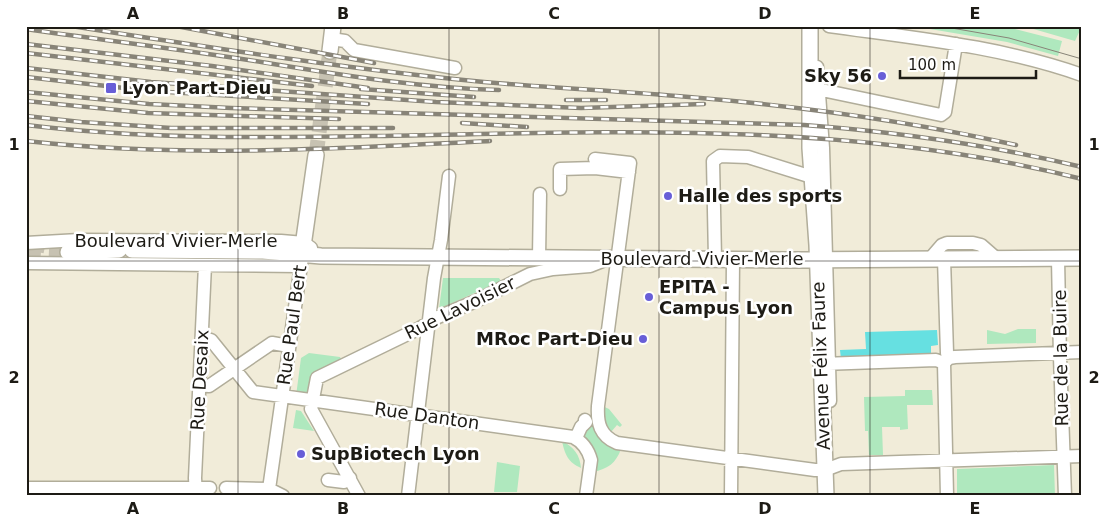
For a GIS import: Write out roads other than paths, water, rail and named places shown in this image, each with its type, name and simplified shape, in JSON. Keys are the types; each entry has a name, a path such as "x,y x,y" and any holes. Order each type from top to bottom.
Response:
{"main road":[{"name":"Avenue Félix Faure","path":"810,26 815,89 825,364 819,454 828,469 826,496"},
{"name":"Rue Paul Bert","path":"302,254 316,155"},
{"path":"61,252 125,250 263,251 302,254"},
{"name":"Boulevard Vivier-Merle","path":"302,254 436,264 539,258 614,263 715,259 1082,258"}],"street":[{"name":"Avenue Félix Faure","path":"815,89 817,67 816,26"},
{"path":"829,26 956,44 1020,56 1082,75"},
{"path":"331,35 345,41 354,50 455,68"},
{"path":"815,89 942,115 946,112 956,44"},
{"path":"715,259 713,161 720,156 748,157 817,173"},
{"path":"596,159 629,168"},
{"path":"560,189 560,169 629,168"},
{"path":"629,168 614,263 597,420 601,430 610,440 625,444 828,469 841,464 1082,456"},
{"path":"408,496 428,323 449,176"},
{"path":"539,258 540,194"},
{"name":"Boulevard Vivier-Merle","path":"26,263 61,252 219,240 302,254"},
{"name":"Boulevard Vivier-Merle","path":"26,243 61,252 205,265 302,254"},
{"name":"Rue Paul Bert","path":"268,492 302,254"},
{"path":"936,259 947,353 947,496"},
{"name":"Rue de la Buire","path":"1058,259 1065,496"},
{"path":"731,496 733,260"},
{"name":"Rue Lavoisier","path":"312,401 316,378 530,274 553,269 614,263"},
{"name":"Rue Desaix","path":"196,492 205,265"},
{"name":"Rue Danton","path":"202,338 211,340 253,392 574,437"},
{"path":"200,385 209,386 272,343 289,346"},
{"path":"825,364 946,361 955,356 1082,352"},
{"name":"Avenue Félix Faure","path":"825,364 828,469 832,496"},
{"path":"312,401 311,409 359,496"},
{"path":"585,420 586,422 574,437 584,445 590,460 586,496"},
{"path":"328,480 344,482 350,478"},
{"path":"26,488 196,492 210,488"},
{"path":"226,488 268,492 283,496"}],"water":[{"path":"937,330 938,345 931,346 931,357 841,359 840,350 866,349 865,332"}],"tunnel":[{"path":"316,155 330,51"},
{"path":"33,245 68,252"},
{"path":"26,250 68,252"}],"tram line":[{"path":"940,26 1009,38 1082,59"}],"railway":[{"path":"71,26 277,57 432,77 689,97 813,110 895,122 1016,145"},
{"path":"176,26 374,63"},
{"path":"26,29 198,52 377,80 468,89 499,90"},
{"path":"26,44 212,66 368,88"},
{"path":"26,53 312,86"},
{"path":"26,68 151,82 436,102 581,108 704,104"},
{"path":"26,77 151,91 368,104"},
{"path":"361,89 474,97"},
{"path":"26,92 149,104 231,108 804,125 944,140 1082,167"},
{"path":"566,100 606,100"},
{"path":"26,101 148,113 339,119"},
{"path":"26,116 171,128 393,128"},
{"path":"462,123 527,127"},
{"path":"26,125 112,133 199,136 285,137 640,132 818,138 907,147 995,160 1082,179"},
{"path":"26,141 84,146 200,151 316,149 490,141"}],"place":[{"name":"Sky 56","path":"882,76"},
{"name":"Lyon Part-Dieu","path":"111,88"},
{"name":"Halle des sports","path":"668,196"},
{"name":"EPITA - Campus Lyon","path":"649,297"},
{"name":"MRoc Part-Dieu","path":"643,339"},
{"name":"SupBiotech Lyon","path":"301,454"}]}
